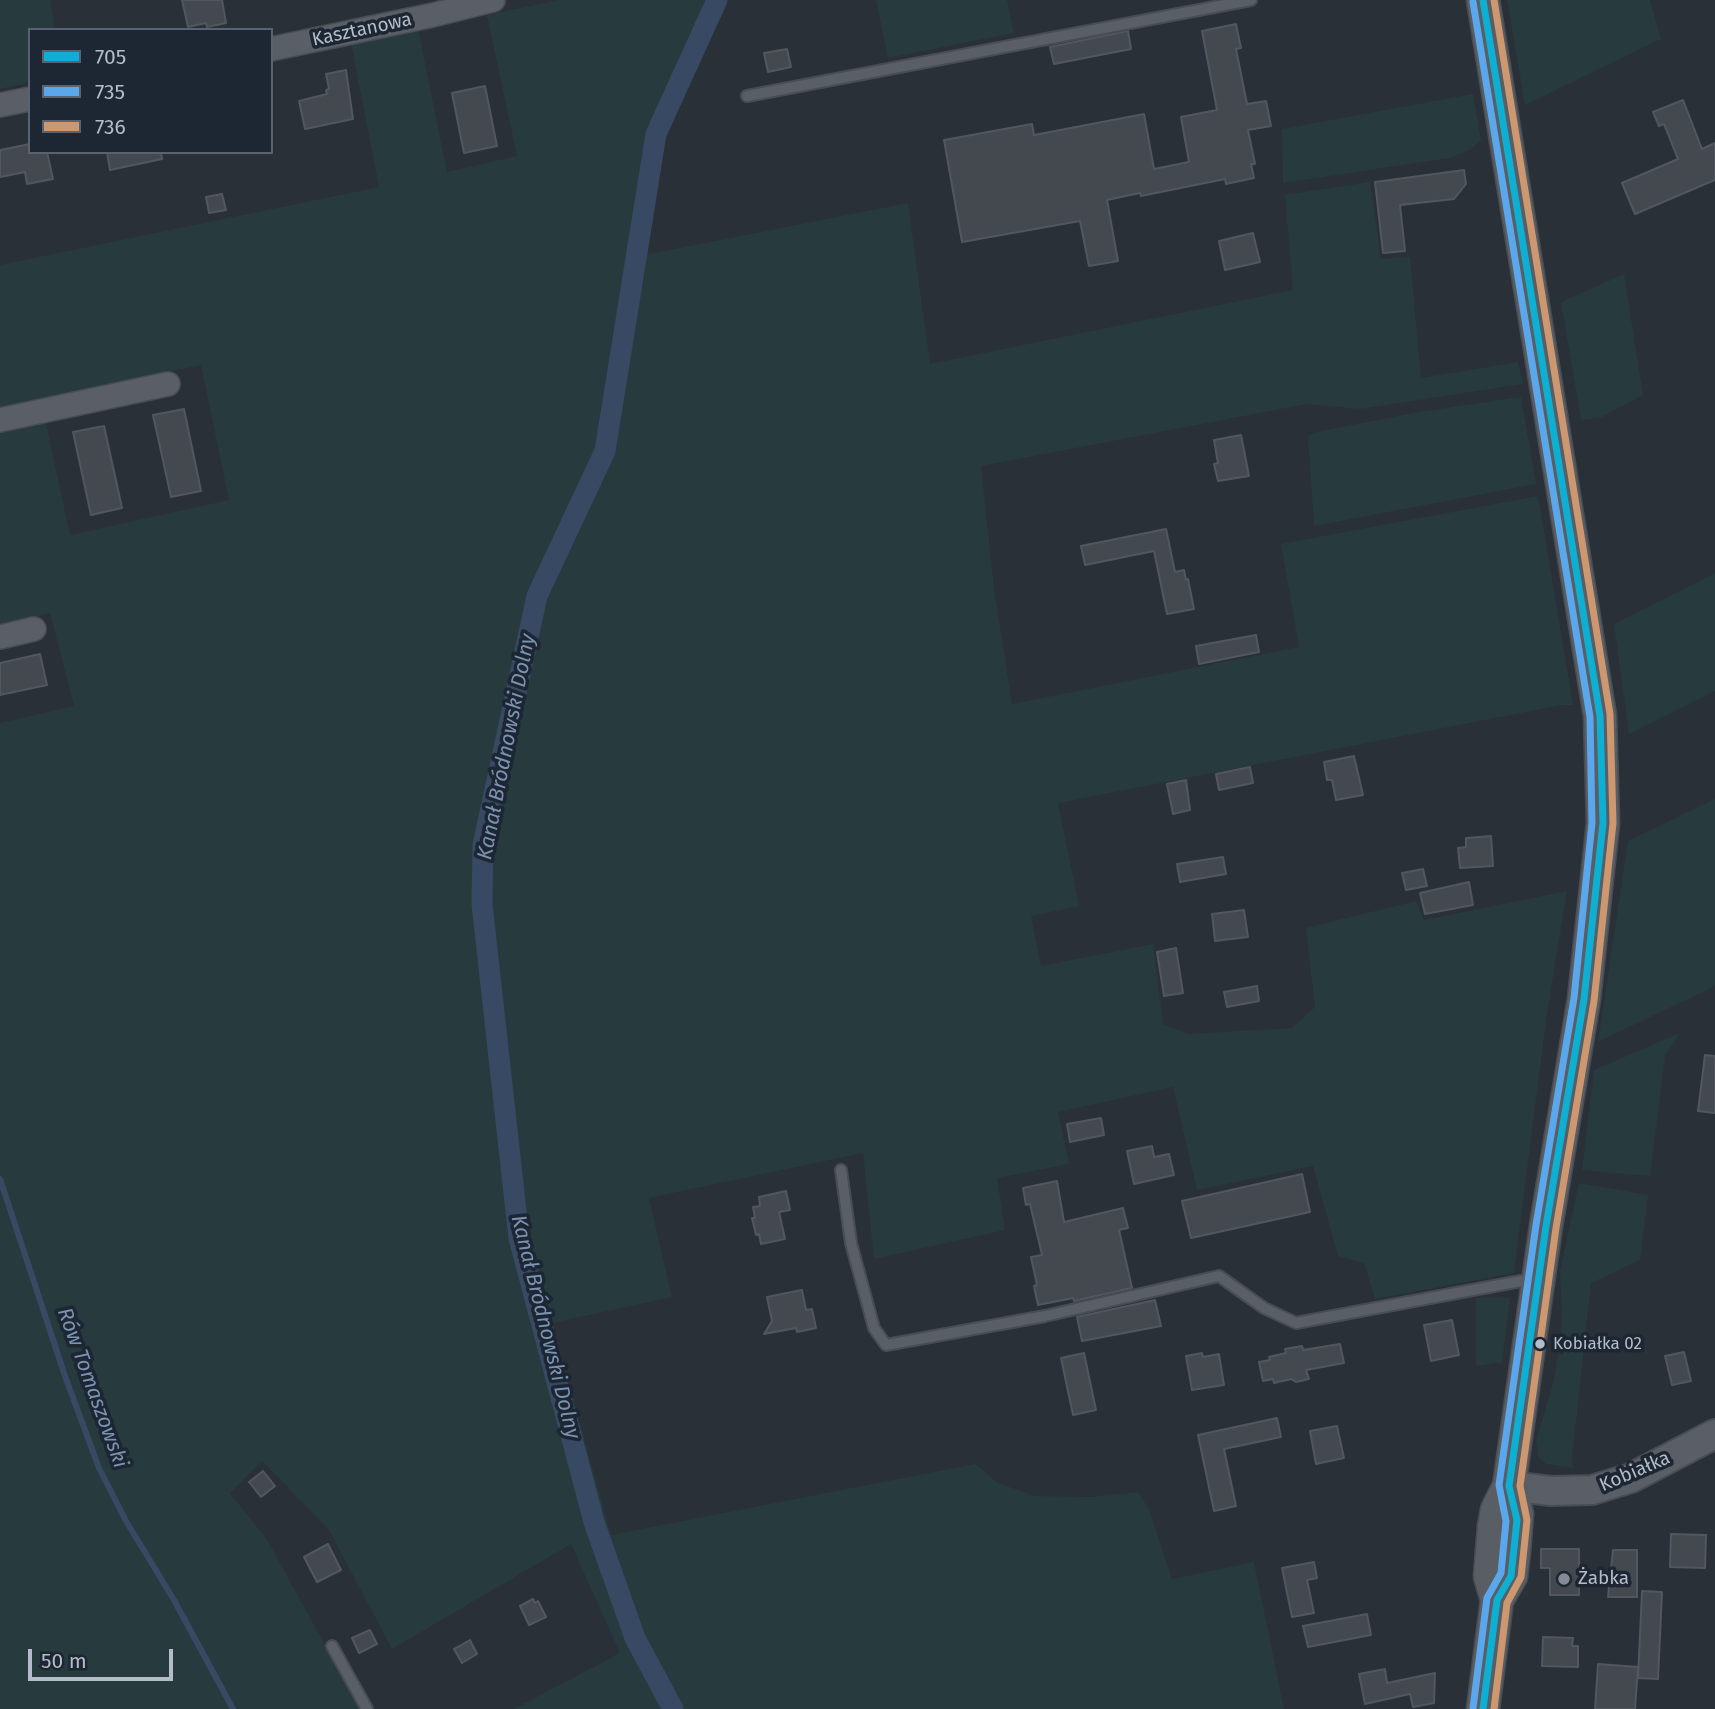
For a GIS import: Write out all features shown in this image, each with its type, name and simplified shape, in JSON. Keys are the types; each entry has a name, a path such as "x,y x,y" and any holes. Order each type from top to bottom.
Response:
{"main road":[{"path":"1483,0 1600,716 1604,823 1584,999 1546,1226 1509,1486 1497,1510 1494,1526 1490,1576 1497,1600 1483,1709"}],"street":[{"name":"Kasztanowa","path":"273,49 493,0"},
{"path":"0,105 28,99"},
{"path":"0,420 168,384"},
{"path":"0,637 34,629"},
{"name":"Kobiałka","path":"1509,1486 1567,1491 1601,1488 1630,1478 1715,1434"}],"lane":[{"path":"747,96 1251,0"},
{"path":"841,1170 851,1243 874,1328 886,1345 1045,1316 1219,1276 1264,1308 1296,1323 1540,1277"},
{"path":"332,1646 367,1709"}],"green space":[{"path":"0,0 50,0 55,28 28,28 28,82 0,89"},
{"path":"559,0 724,0 658,156 644,255 908,203 930,364 1293,290 1285,195 1370,182 1381,259 1410,257 1421,378 1518,362 1523,384 1360,409 1307,404 981,466 994,588 1012,704 1299,647 1281,544 1538,496 1573,705 1058,803 1079,906 1031,916 1041,966 1153,944 1163,1024 1188,1034 1292,1028 1315,1007 1306,928 1416,901 1424,920 1567,891 1546,1020 1514,1273 1375,1299 1364,1263 1338,1256 1313,1166 1197,1190 1173,1087 1058,1112 1069,1164 997,1178 1005,1230 874,1259 863,1153 649,1198 672,1297 552,1323 611,1535 975,1464 998,1483 1035,1496 1092,1497 1138,1492 1149,1509 1172,1579 1254,1562 1284,1709 514,1709 620,1653 571,1544 392,1649 329,1530 262,1461 230,1493 268,1541 360,1709 0,1709 0,723 74,706 50,613 0,624 0,433 46,423 70,535 229,500 201,365 0,408 0,265 379,187 351,43 418,29 447,172 517,156 487,15"},
{"path":"876,0 1007,0 1014,33 888,58"},
{"path":"1507,0 1650,0 1661,39 1525,105"},
{"path":"1473,94 1481,140 1470,150 1449,158 1283,183 1282,129"},
{"path":"1624,274 1643,395 1600,418 1581,420 1561,302"},
{"path":"1521,397 1536,484 1314,526 1308,436 1316,432 1419,412"},
{"path":"1715,573 1715,691 1629,734 1614,624"},
{"path":"1715,799 1715,986 1598,1042 1628,841"},
{"path":"1680,1033 1665,1056 1650,1176 1582,1170 1594,1070"},
{"path":"1579,1183 1648,1195 1640,1260 1591,1283 1573,1468 1546,1464 1539,1458 1536,1441 1554,1380 1558,1355 1563,1355 1560,1271"},
{"path":"1476,1298 1510,1298 1502,1362 1476,1366"}],"building":[{"path":"182,0 222,0 226,23 188,27"},
{"path":"1236,24 1241,48 1236,49 1247,104 1266,101 1271,126 1248,130 1255,164 1251,164 1254,178 1226,184 1225,179 1107,200 1118,261 1089,266 1080,221 962,242 944,140 1032,124 1034,135 1144,114 1154,169 1189,162 1181,117 1217,110 1202,31"},
{"path":"1128,31 1131,49 1054,64 1050,47"},
{"path":"787,49 791,67 768,72 764,53"},
{"path":"346,70 353,119 305,129 299,101 327,94 326,90 329,89 326,74"},
{"path":"485,86 497,146 464,153 452,93"},
{"path":"1683,100 1702,149 1715,143 1715,180 1635,214 1622,183 1678,159 1664,124 1659,126 1653,112"},
{"path":"28,144 28,154 47,154 53,179 27,184 25,172 0,177 0,150"},
{"path":"107,154 161,154 162,159 110,170"},
{"path":"1464,170 1466,184 1454,199 1400,205 1405,251 1383,253 1375,182"},
{"path":"222,194 226,210 209,213 206,197"},
{"path":"1253,233 1260,262 1225,270 1219,241"},
{"path":"184,409 201,491 171,497 153,415"},
{"path":"104,426 122,508 91,515 73,432"},
{"path":"1241,435 1249,476 1218,481 1214,464 1218,463 1214,440"},
{"path":"1166,529 1175,572 1184,570 1194,609 1167,614 1154,551 1085,565 1081,546"},
{"path":"1256,635 1259,652 1199,664 1196,646"},
{"path":"40,654 47,685 0,695 0,663"},
{"path":"1354,756 1363,795 1336,800 1332,780 1327,780 1324,762"},
{"path":"1250,767 1253,783 1219,790 1216,774"},
{"path":"1186,780 1190,810 1173,814 1167,784"},
{"path":"1491,836 1493,866 1460,868 1458,848 1466,847 1466,838"},
{"path":"1223,857 1226,874 1180,882 1177,864"},
{"path":"1423,869 1427,886 1406,890 1402,873"},
{"path":"1469,882 1473,905 1425,914 1420,893"},
{"path":"1244,910 1248,937 1215,941 1212,914"},
{"path":"1176,948 1183,993 1164,996 1157,952"},
{"path":"1257,986 1259,1001 1227,1007 1224,992"},
{"path":"1705,1055 1715,1056 1715,1113 1698,1111"},
{"path":"1101,1118 1104,1135 1070,1142 1067,1124"},
{"path":"1152,1146 1154,1157 1169,1154 1174,1175 1134,1184 1127,1151"},
{"path":"1302,1174 1310,1212 1191,1238 1182,1201"},
{"path":"1057,1181 1064,1222 1123,1208 1128,1228 1119,1230 1132,1288 1074,1301 1073,1298 1038,1305 1031,1257 1042,1255 1030,1204 1026,1205 1023,1188"},
{"path":"786,1191 790,1210 779,1212 785,1239 761,1244 752,1218 755,1218 753,1207 760,1206 759,1197"},
{"path":"802,1290 806,1310 812,1309 816,1328 797,1332 796,1328 764,1334 772,1321 767,1297"},
{"path":"1155,1300 1161,1326 1082,1341 1077,1317"},
{"path":"1452,1320 1459,1355 1431,1361 1424,1325"},
{"path":"1340,1344 1344,1363 1306,1370 1309,1379 1296,1382 1291,1379 1274,1383 1273,1379 1263,1381 1259,1362 1286,1353 1285,1349 1302,1346 1303,1350"},
{"path":"1684,1352 1691,1381 1672,1385 1665,1356"},
{"path":"1084,1353 1096,1410 1073,1415 1061,1358"},
{"path":"1202,1353 1203,1357 1219,1354 1224,1385 1192,1390 1186,1356"},
{"path":"1277,1418 1281,1437 1224,1449 1236,1506 1214,1511 1198,1435"},
{"path":"1337,1426 1344,1458 1316,1464 1310,1431"},
{"path":"263,1471 275,1486 261,1497 249,1482"},
{"path":"1671,1534 1706,1535 1705,1568 1670,1567"},
{"path":"328,1544 341,1570 317,1582 304,1557"},
{"name":"Żabka","path":"1541,1549 1579,1549 1579,1595 1550,1595 1550,1568 1541,1568"},
{"path":"1613,1550 1637,1550 1637,1597 1608,1597"},
{"path":"1314,1562 1317,1578 1307,1580 1314,1613 1292,1617 1282,1568"},
{"path":"1642,1591 1662,1592 1658,1679 1638,1678"},
{"path":"533,1599 535,1603 538,1601 546,1617 529,1625 520,1606"},
{"path":"1367,1614 1371,1635 1308,1647 1303,1626"},
{"path":"370,1630 377,1644 359,1653 352,1638"},
{"path":"1543,1637 1573,1638 1572,1646 1578,1646 1578,1667 1542,1666"},
{"path":"470,1640 477,1654 462,1663 454,1649"},
{"path":"1598,1664 1638,1667 1635,1709 1595,1709"},
{"path":"1385,1669 1387,1683 1435,1673 1434,1703 1413,1707 1410,1694 1365,1704 1359,1674"}],"waterway":[{"name":"Kanał Bródnowski Dolny","path":"673,1709 635,1638 594,1522 519,1238 482,904 483,845 537,596 605,451 656,134 717,0"},
{"name":"Rów Tomaszowski","path":"0,1179 65,1376 99,1468 126,1521 174,1600 233,1709"}],"transit line":[{"name":"705","path":"1483,0 1600,716 1603,823 1584,999 1546,1226 1509,1486 1517,1520 1511,1576 1497,1600 1483,1709"},
{"name":"736","path":"1494,0 1610,714 1613,823 1594,1001 1556,1228 1520,1486 1527,1520 1521,1577 1507,1603 1494,1709"},
{"name":"735","path":"1473,2 1590,717 1592,823 1574,998 1536,1225 1499,1485 1506,1521 1501,1573 1487,1598 1473,1708"}],"place":[{"name":"Kobiałka 02","path":"1540,1344"},
{"name":"Żabka","path":"1564,1579"}]}
